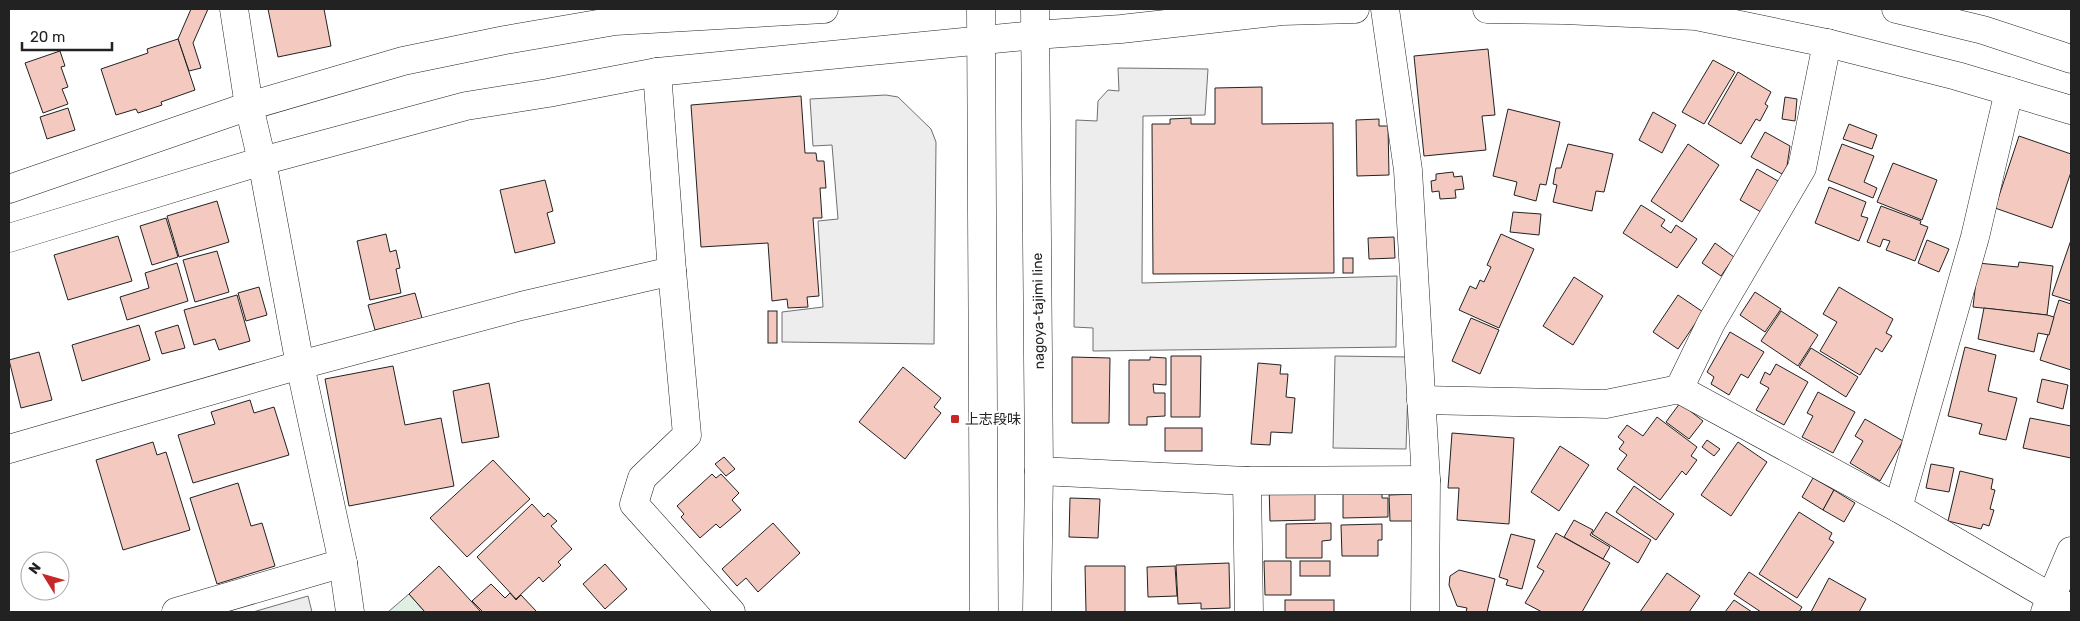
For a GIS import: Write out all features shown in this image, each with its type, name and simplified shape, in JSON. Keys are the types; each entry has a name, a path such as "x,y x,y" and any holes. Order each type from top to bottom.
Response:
{"street":[{"path":"234,9 249,106 262,161 300,365 343,563 350,612"},
{"path":"9,189 249,106 403,61 615,21 635,14 824,9"},
{"path":"981,9 984,612"},
{"path":"9,238 262,161 466,106 548,93 657,72 980,40 1035,22 1121,29 1282,11 1356,9"},
{"path":"1385,9 1408,170 1426,480 1425,612"},
{"path":"1487,9 1564,10 1696,16 1827,43 1957,76 2071,110"},
{"path":"1896,9 1982,30 2071,59"},
{"name":"nagoya-tajimi line","path":"1035,22 1039,471 1037,612"},
{"path":"1679,389 1710,323 1802,168 1827,43"},
{"path":"657,72 687,435 642,478 634,504 731,612"},
{"path":"1898,508 1975,237 2009,91"},
{"path":"9,449 300,365 520,306 672,271"},
{"path":"1421,400 1606,404 1679,389 1898,508 2056,606 2071,550"},
{"path":"1039,471 1248,481 1426,480"},
{"path":"1248,481 1249,612"},
{"path":"176,612 343,563"}],"green space":[{"path":"409,594 425,612 388,612"}],"shaded area":[{"path":"1118,68 1208,69 1205,115 1143,116 1142,283 1397,276 1396,347 1093,351 1093,328 1074,327 1076,120 1097,121 1098,101 1108,90 1119,91"},
{"path":"886,95 898,97 931,129 936,142 934,344 782,342 782,312 823,307 818,221 838,219 832,145 813,146 810,99"},
{"path":"1335,356 1409,357 1406,449 1333,448"},
{"path":"308,596 312,612 253,612"}],"building":[{"path":"191,9 208,9 193,43 201,68 189,71 178,39"},
{"path":"268,9 324,9 331,46 278,57"},
{"path":"178,39 195,90 161,102 162,105 138,113 136,109 116,115 101,69 148,53 147,49"},
{"path":"1488,49 1495,115 1482,116 1486,150 1424,156 1414,56"},
{"path":"60,51 65,66 61,67 68,87 62,89 68,104 43,113 25,63"},
{"path":"1713,60 1735,72 1704,124 1682,112"},
{"path":"1738,72 1771,92 1765,104 1768,106 1760,121 1756,119 1741,144 1708,124"},
{"path":"1262,87 1262,124 1333,123 1334,273 1153,274 1152,124 1170,124 1170,119 1191,118 1191,124 1215,124 1215,88"},
{"path":"801,96 805,153 816,153 817,161 824,161 826,188 820,188 822,218 813,218 819,296 807,297 808,307 788,308 787,299 772,301 768,243 701,247 691,105"},
{"path":"1785,97 1797,99 1795,121 1782,119"},
{"path":"68,108 75,130 47,139 40,117"},
{"path":"1508,109 1560,122 1546,185 1540,184 1536,201 1514,195 1517,182 1493,176"},
{"path":"1653,112 1676,125 1662,153 1639,140"},
{"path":"1379,119 1379,126 1388,126 1389,175 1357,176 1356,120"},
{"path":"1849,124 1877,135 1872,149 1843,139"},
{"path":"1765,132 1790,146 1787,166 1782,174 1751,157"},
{"path":"2019,136 2071,154 2071,172 2052,228 1995,208"},
{"path":"1568,144 1613,154 1604,192 1596,191 1592,211 1553,202 1557,185 1553,184 1556,168 1561,168"},
{"path":"1688,144 1719,165 1682,222 1651,201"},
{"path":"1842,144 1874,156 1864,182 1877,188 1873,198 1828,180"},
{"path":"1893,163 1937,180 1922,220 1877,202"},
{"path":"1757,169 1778,181 1761,212 1740,200"},
{"path":"1453,172 1454,177 1462,176 1464,189 1455,190 1456,198 1440,199 1439,191 1432,192 1431,181 1436,180 1436,174"},
{"path":"545,180 553,211 547,213 555,243 515,253 500,190"},
{"path":"1829,187 1866,202 1861,216 1868,218 1859,241 1815,223"},
{"path":"217,201 229,242 179,257 167,216"},
{"path":"1641,205 1665,220 1661,226 1671,233 1676,225 1697,239 1677,268 1623,233"},
{"path":"1881,206 1921,221 1920,224 1928,227 1915,261 1886,250 1890,241 1883,239 1880,247 1867,242"},
{"path":"1513,212 1541,214 1539,235 1510,232"},
{"path":"166,218 178,257 152,265 140,226"},
{"path":"386,234 390,252 396,250 400,268 396,269 401,293 370,300 357,241"},
{"path":"1501,234 1534,249 1499,328 1459,310 1470,286 1476,289 1480,280 1484,282 1491,267 1487,265"},
{"path":"118,236 132,281 68,300 54,255"},
{"path":"1394,237 1395,258 1369,259 1368,238"},
{"path":"1927,240 1949,249 1939,272 1918,263"},
{"path":"2071,240 2071,301 2052,295"},
{"path":"1715,243 1734,257 1721,276 1702,263"},
{"path":"217,251 229,292 195,302 183,260"},
{"path":"1343,258 1353,258 1353,273 1343,273"},
{"path":"2019,262 2053,266 2047,315 1973,307 1978,263 2018,267"},
{"path":"177,263 188,301 127,320 120,297 149,288 145,273"},
{"path":"1574,277 1603,296 1573,345 1543,326"},
{"path":"259,287 267,315 246,321 238,293"},
{"path":"1839,287 1893,319 1886,333 1892,336 1882,352 1876,348 1860,375 1820,351 1837,322 1823,314"},
{"path":"1755,292 1781,309 1765,332 1740,315"},
{"path":"415,293 422,318 375,330 368,305"},
{"path":"237,295 250,341 219,350 215,339 194,345 184,310"},
{"path":"1678,295 1703,312 1678,349 1653,332"},
{"path":"2059,300 2071,304 2071,370 2040,360"},
{"path":"1984,308 2054,317 2049,335 2038,333 2034,352 1978,339"},
{"path":"768,311 777,311 777,343 768,343"},
{"path":"1781,311 1818,335 1798,366 1761,341"},
{"path":"1471,318 1499,330 1480,374 1452,361"},
{"path":"139,325 150,360 82,381 72,345"},
{"path":"178,325 185,348 162,354 155,332"},
{"path":"1730,332 1764,352 1748,378 1741,374 1729,395 1711,384 1714,377 1707,372"},
{"path":"1965,347 1996,355 1988,391 2017,398 2006,440 1979,434 1982,424 1948,416"},
{"path":"1811,348 1858,377 1846,397 1799,367"},
{"path":"39,352 52,400 21,408 9,360"},
{"path":"1171,356 1201,356 1200,417 1171,417"},
{"path":"1072,357 1110,358 1109,423 1072,423"},
{"path":"1150,357 1166,358 1166,385 1153,384 1154,393 1165,393 1165,416 1147,417 1147,425 1129,425 1129,360 1150,360"},
{"path":"1258,363 1281,365 1280,374 1288,374 1286,397 1295,398 1292,433 1271,432 1270,445 1251,444"},
{"path":"1776,364 1808,382 1784,425 1756,410 1769,388 1760,383 1765,372 1770,375"},
{"path":"393,366 405,425 441,418 454,486 349,506 325,379"},
{"path":"903,367 941,398 934,407 941,413 905,459 859,422"},
{"path":"2042,379 2068,385 2063,409 2037,402"},
{"path":"489,383 499,437 462,443 453,391"},
{"path":"1818,392 1855,412 1833,453 1802,437 1813,416 1807,413"},
{"path":"250,400 254,413 274,407 289,455 193,483 178,435 215,424 211,412"},
{"path":"1680,403 1703,421 1689,439 1666,422"},
{"path":"1657,417 1697,447 1691,456 1697,460 1686,475 1682,471 1660,500 1617,469 1627,455 1619,449 1624,442 1618,437 1627,425 1643,436"},
{"path":"2030,418 2071,426 2071,458 2023,448"},
{"path":"1865,419 1903,441 1880,481 1850,463 1863,441 1855,436"},
{"path":"1165,428 1202,428 1202,451 1165,451"},
{"path":"1452,433 1514,438 1509,524 1457,520 1459,488 1448,488"},
{"path":"1707,440 1720,449 1714,456 1702,447"},
{"path":"153,442 157,455 166,452 190,530 123,550 96,460"},
{"path":"1738,442 1767,462 1731,516 1701,495"},
{"path":"1560,446 1589,465 1559,511 1531,492"},
{"path":"724,457 735,469 726,476 715,464"},
{"path":"493,460 530,499 467,557 430,518"},
{"path":"1931,464 1954,468 1949,492 1926,488"},
{"path":"1960,471 1993,479 1991,489 1995,490 1990,509 1994,510 1989,526 1983,524 1981,529 1948,521"},
{"path":"712,474 716,478 721,474 739,493 732,500 741,510 720,528 716,524 700,538 681,517 684,514 677,506"},
{"path":"1813,478 1834,490 1823,510 1802,497"},
{"path":"238,483 251,526 262,523 275,566 217,584 190,498"},
{"path":"1315,483 1315,520 1270,521 1269,485"},
{"path":"1634,486 1674,514 1656,540 1616,512"},
{"path":"1343,487 1382,487 1382,498 1388,498 1388,517 1343,518"},
{"path":"1834,490 1855,503 1844,522 1823,510"},
{"path":"1417,494 1418,521 1390,521 1389,495"},
{"path":"1070,498 1100,499 1098,538 1069,537"},
{"path":"532,504 544,517 548,513 557,521 551,526 572,549 558,562 561,565 543,582 539,577 516,599 477,557"},
{"path":"1606,512 1651,540 1638,563 1592,534"},
{"path":"1799,512 1832,533 1829,539 1834,542 1797,598 1759,574"},
{"path":"1574,520 1593,530 1590,535 1610,547 1603,559 1564,537"},
{"path":"773,523 800,553 758,592 746,578 737,586 722,569"},
{"path":"1331,523 1331,540 1322,541 1322,558 1286,558 1286,524"},
{"path":"1382,524 1382,540 1378,540 1378,556 1342,556 1341,525"},
{"path":"1556,533 1610,563 1582,612 1542,612 1525,603 1544,571 1537,567"},
{"path":"1511,534 1535,540 1522,589 1506,585 1508,580 1499,577"},
{"path":"1264,561 1291,561 1291,595 1265,595"},
{"path":"1300,561 1330,561 1330,576 1300,576"},
{"path":"1229,563 1230,608 1201,609 1201,603 1178,604 1176,565"},
{"path":"605,564 627,589 605,609 583,584"},
{"path":"439,566 481,612 425,612 409,594"},
{"path":"1085,566 1125,566 1125,612 1086,612"},
{"path":"1175,566 1177,596 1148,597 1147,567"},
{"path":"1459,570 1495,579 1487,612 1466,612 1467,608 1457,606 1449,585 1450,576"},
{"path":"1749,572 1802,607 1799,612 1761,612 1734,594"},
{"path":"1667,573 1700,596 1689,612 1640,612"},
{"path":"1829,578 1866,599 1859,612 1811,612"},
{"path":"491,584 505,598 510,593 516,600 521,595 537,612 483,612 472,601"},
{"path":"1285,600 1334,600 1334,612 1285,612"},
{"path":"1734,600 1752,612 1725,612"}],"place":[{"name":"上志段味","path":"955,419"}]}
